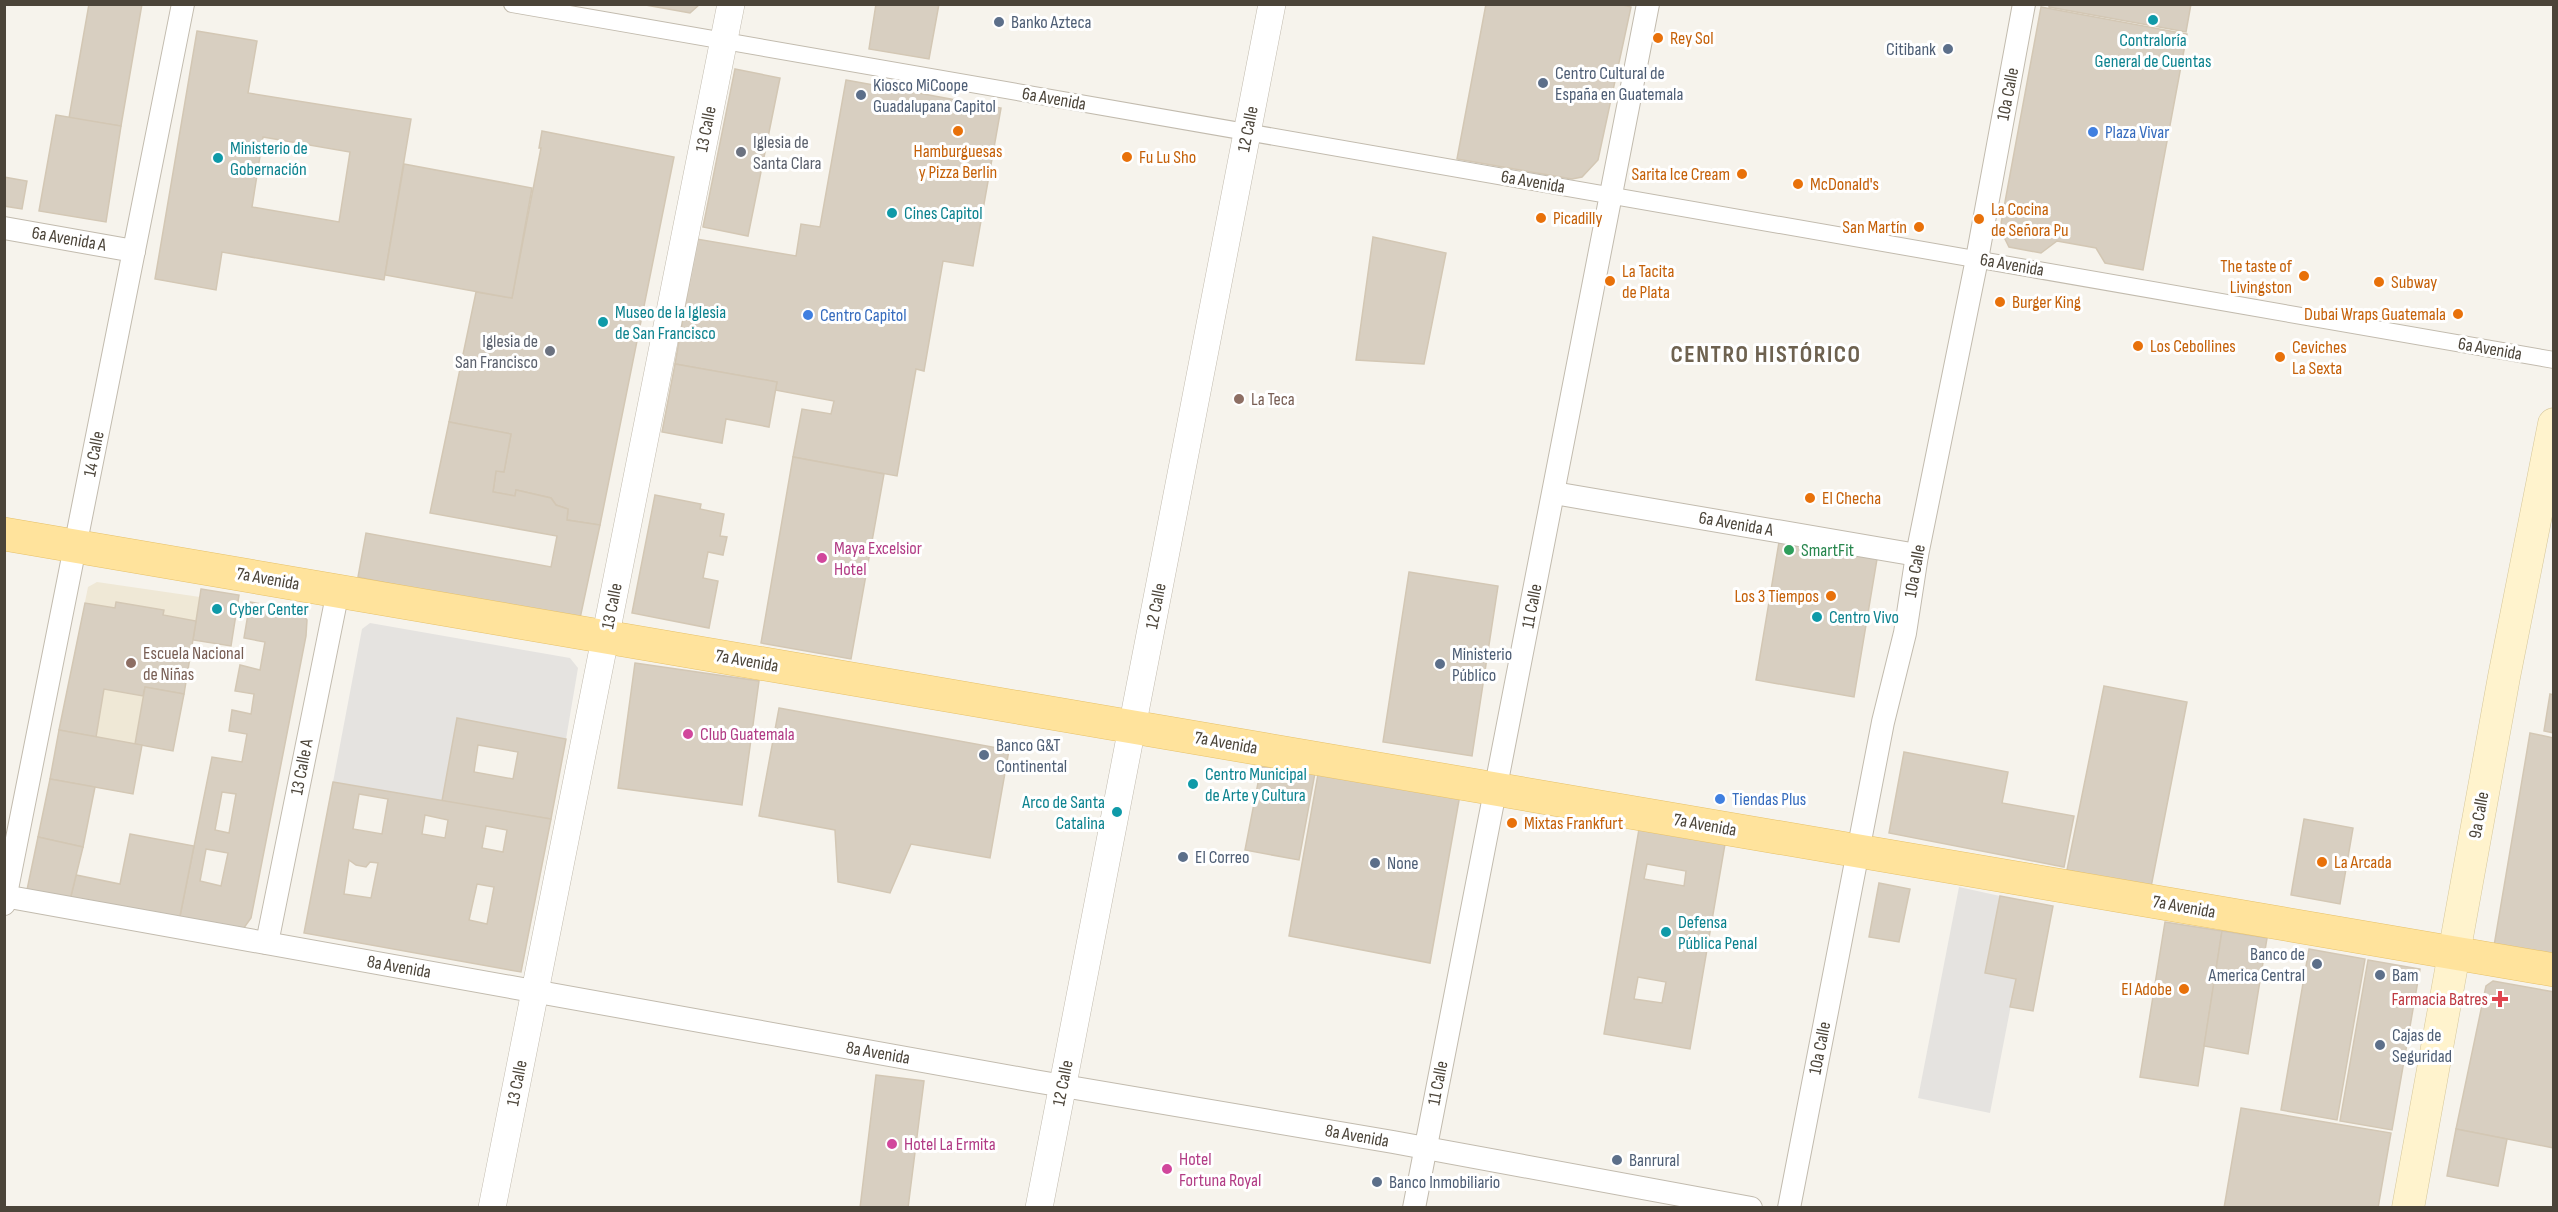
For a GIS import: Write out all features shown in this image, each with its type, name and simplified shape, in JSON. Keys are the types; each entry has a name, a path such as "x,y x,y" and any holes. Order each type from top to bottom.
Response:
{"main road":[{"name":"9a Calle","path":"2408,1208 2553,424"},
{"name":"7a Avenida","path":"4,534 2553,970"}],"street":[{"name":"14 Calle","path":"5,899 183,4"},
{"name":"6a Avenida","path":"512,4 2553,360"},
{"name":"13 Calle","path":"492,1208 731,4"},
{"name":"12 Calle","path":"1039,1208 1272,4"},
{"name":"11 Calle","path":"1414,1208 1648,4"},
{"name":"10a Calle","path":"1789,1208 1883,722 1905,633 1917,555 1977,259 2024,4"},
{"name":"6a Avenida A","path":"4,228 134,251"},
{"name":"6a Avenida A","path":"1554,493 1917,555"},
{"name":"13 Calle A","path":"267,943 338,591"},
{"name":"8a Avenida","path":"5,899 267,943 1751,1208"}],"shaded area":[{"name":"Escuela Nacional de Niñas","path":"97,582 200,597 184,694 145,687 135,744 59,730 88,587"},
{"path":"370,623 570,658 578,668 566,739 457,719 442,801 333,782 362,629"},
{"path":"1959,887 2000,896 1985,972 2016,979 1990,1113 1918,1098"}],"building":[{"path":"89,4 142,4 121,126 69,118"},
{"path":"640,4 700,4 690,13"},
{"path":"876,4 939,4 929,59 869,49"},
{"name":"Centro Cultural de España en Guatemala","path":"1486,4 1619,4 1631,7 1598,160 1582,177 1572,179 1457,159"},
{"name":"Contraloría General de Cuentas","path":"2049,4 2191,4 2186,32 2049,7"},
{"name":"Plaza Vivar","path":"2041,7 2187,34 2143,270 2105,263 2096,248 2057,241 2041,253 2009,247 2000,229"},
{"name":"Ministerio de Gobernación","path":"197,31 257,41 248,93 411,119 384,280 222,252 216,290 155,279","holes":["263,137 350,152 339,222 252,207"]},
{"name":"Iglesia de Santa Clara","path":"735,69 780,78 748,236 703,227"},
{"name":"Centro Capitol","path":"846,80 1001,108 973,266 943,261 924,371 916,369 897,476 793,457 802,409 831,414 834,401 775,390 777,382 675,364 697,239 796,256 801,224 820,227"},
{"path":"56,115 121,126 106,222 39,211"},
{"name":"Iglesia de San Francisco","path":"542,131 674,157 600,525 567,520 568,509 556,505 551,498 516,490 515,496 493,492 496,471 504,472 511,434 449,422 476,292 512,298 541,148 539,148"},
{"path":"404,164 532,188 512,298 385,275"},
{"path":"4,177 27,181 22,209 4,206"},
{"path":"1373,237 1446,253 1424,364 1356,360"},
{"path":"675,364 777,382 769,427 726,419 722,443 662,432"},
{"path":"449,422 511,434 504,472 496,471 493,492 515,496 516,490 551,498 556,505 568,509 567,520 600,525 579,623 358,577 366,533 551,567 557,536 430,513"},
{"name":"Maya Excelsior Hotel","path":"793,457 884,474 851,659 761,643"},
{"path":"655,495 701,504 700,509 724,514 720,536 727,537 723,555 708,552 703,578 718,581 709,628 632,613"},
{"name":"Centro Vivo","path":"1780,536 1878,553 1854,697 1756,680"},
{"name":"Ministerio Público","path":"1409,572 1498,586 1472,756 1383,742"},
{"name":"Cyber Center","path":"201,589 239,595 231,646 193,640"},
{"name":"Escuela Nacional de Niñas","path":"116,602 164,610 163,615 196,621 184,694 145,687 143,696 104,689 96,737 59,730 85,603 115,608"},
{"path":"250,602 299,610 307,620 306,636 251,918 241,932 179,921 212,757 242,762 247,734 229,731 232,710 251,714 254,694 235,691 240,665 260,670 265,642 244,638","holes":["222,792 236,794 229,833 215,830","206,849 228,853 221,886 200,881"]},
{"name":"Club Guatemala","path":"635,663 759,681 742,805 618,788"},
{"path":"2104,686 2187,702 2151,887 2067,870"},
{"path":"145,687 184,694 173,751 135,744"},
{"path":"2550,694 2554,695 2554,733 2544,731"},
{"path":"779,708 1009,750 990,858 911,844 890,893 838,882 835,830 759,816"},
{"path":"457,718 566,739 551,819 442,801","holes":["478,745 518,752 513,779 474,772"]},
{"path":"59,730 142,745 133,794 50,779"},
{"path":"2530,733 2554,738 2554,957 2494,946"},
{"path":"1264,752 1317,762 1299,860 1245,850"},
{"path":"1904,752 2008,772 2002,803 2074,816 2064,867 1889,833"},
{"name":"None","path":"1320,763 1461,789 1430,963 1289,936"},
{"path":"50,779 95,787 83,847 38,837"},
{"path":"333,782 551,819 521,972 304,933","holes":["359,794 388,799 382,834 353,829","425,815 448,820 445,838 422,834","486,826 507,830 503,852 482,848","349,860 356,865 366,867 370,862 378,863 371,898 344,894","477,884 494,887 487,924 469,920"]},
{"name":"La Arcada","path":"2304,819 2353,828 2340,904 2291,895"},
{"name":"Defensa Pública Penal","path":"1639,829 1725,844 1690,1049 1604,1034","holes":["1647,864 1686,871 1684,886 1644,879","1638,977 1666,982 1662,1003 1634,999"]},
{"path":"130,834 194,846 179,921 70,900 76,875 120,884"},
{"path":"38,837 83,847 70,900 27,890"},
{"path":"1879,883 1910,889 1899,942 1869,937"},
{"path":"2000,896 2053,906 2033,1011 2010,1007 2016,979 1985,973"},
{"name":"El Adobe","path":"2165,922 2222,931 2198,1086 2140,1077"},
{"path":"2222,931 2267,938 2248,1054 2204,1046"},
{"path":"2309,949 2365,959 2337,1120 2281,1110"},
{"name":"Cajas de Seguridad","path":"2368,960 2420,969 2392,1130 2340,1121"},
{"path":"2493,981 2554,992 2554,1148 2456,1129 2486,986"},
{"name":"Hotel La Ermita","path":"876,1075 924,1081 908,1208 860,1208"},
{"path":"2241,1108 2391,1133 2378,1208 2224,1208"},
{"path":"2456,1129 2507,1139 2498,1186 2447,1176"}],"place":[{"name":"Contraloría General de Cuentas","path":"2153,20"},
{"name":"Banko Azteca","path":"999,22"},
{"name":"Rey Sol","path":"1658,38"},
{"name":"Citibank","path":"1948,49"},
{"name":"Centro Cultural de España en Guatemala","path":"1543,83"},
{"name":"Kiosco MiCoope Guadalupana Capitol","path":"861,95"},
{"name":"Hamburguesas y Pizza Berlin","path":"958,131"},
{"name":"Plaza Vivar","path":"2093,132"},
{"name":"Iglesia de Santa Clara","path":"741,152"},
{"name":"Fu Lu Sho","path":"1127,157"},
{"name":"Ministerio de Gobernación","path":"218,158"},
{"name":"Sarita Ice Cream","path":"1742,174"},
{"name":"McDonald's","path":"1798,184"},
{"name":"Cines Capitol","path":"892,213"},
{"name":"Picadilly","path":"1541,218"},
{"name":"La Cocina de Señora Pu","path":"1979,219"},
{"name":"San Martín","path":"1919,227"},
{"name":"The taste of Livingston","path":"2304,276"},
{"name":"La Tacita de Plata","path":"1610,281"},
{"name":"Subway","path":"2379,282"},
{"name":"Burger King","path":"2000,302"},
{"name":"Dubai Wraps Guatemala","path":"2458,314"},
{"name":"Centro Capitol","path":"808,315"},
{"name":"Museo de la Iglesia de San Francisco","path":"603,322"},
{"name":"Los Cebollines","path":"2138,346"},
{"name":"Iglesia de San Francisco","path":"550,351"},
{"name":"Ceviches La Sexta","path":"2280,357"},
{"name":"La Teca","path":"1239,399"},
{"name":"El Checha","path":"1810,498"},
{"name":"SmartFit","path":"1789,550"},
{"name":"Maya Excelsior Hotel","path":"822,558"},
{"name":"Los 3 Tiempos","path":"1831,596"},
{"name":"Cyber Center","path":"217,609"},
{"name":"Centro Vivo","path":"1817,617"},
{"name":"Escuela Nacional de Niñas","path":"131,663"},
{"name":"Ministerio Público","path":"1440,664"},
{"name":"Club Guatemala","path":"688,734"},
{"name":"Banco G&T Continental","path":"984,755"},
{"name":"Centro Municipal de Arte y Cultura","path":"1193,784"},
{"name":"Tiendas Plus","path":"1720,799"},
{"name":"Arco de Santa Catalina","path":"1117,812"},
{"name":"Mixtas Frankfurt","path":"1512,823"},
{"name":"El Correo","path":"1183,857"},
{"name":"La Arcada","path":"2322,862"},
{"name":"None","path":"1375,863"},
{"name":"Defensa Pública Penal","path":"1666,932"},
{"name":"Banco de America Central","path":"2317,964"},
{"name":"Bam","path":"2380,975"},
{"name":"El Adobe","path":"2184,989"},
{"name":"Farmacia Batres","path":"2500,999"},
{"name":"Cajas de Seguridad","path":"2380,1045"},
{"name":"Hotel La Ermita","path":"892,1144"},
{"name":"Banrural","path":"1617,1160"},
{"name":"Hotel Fortuna Royal","path":"1167,1169"},
{"name":"Banco Inmobiliario","path":"1377,1182"}],"district":[{"name":"CENTRO HISTÓRICO","path":"1766,354"}]}
